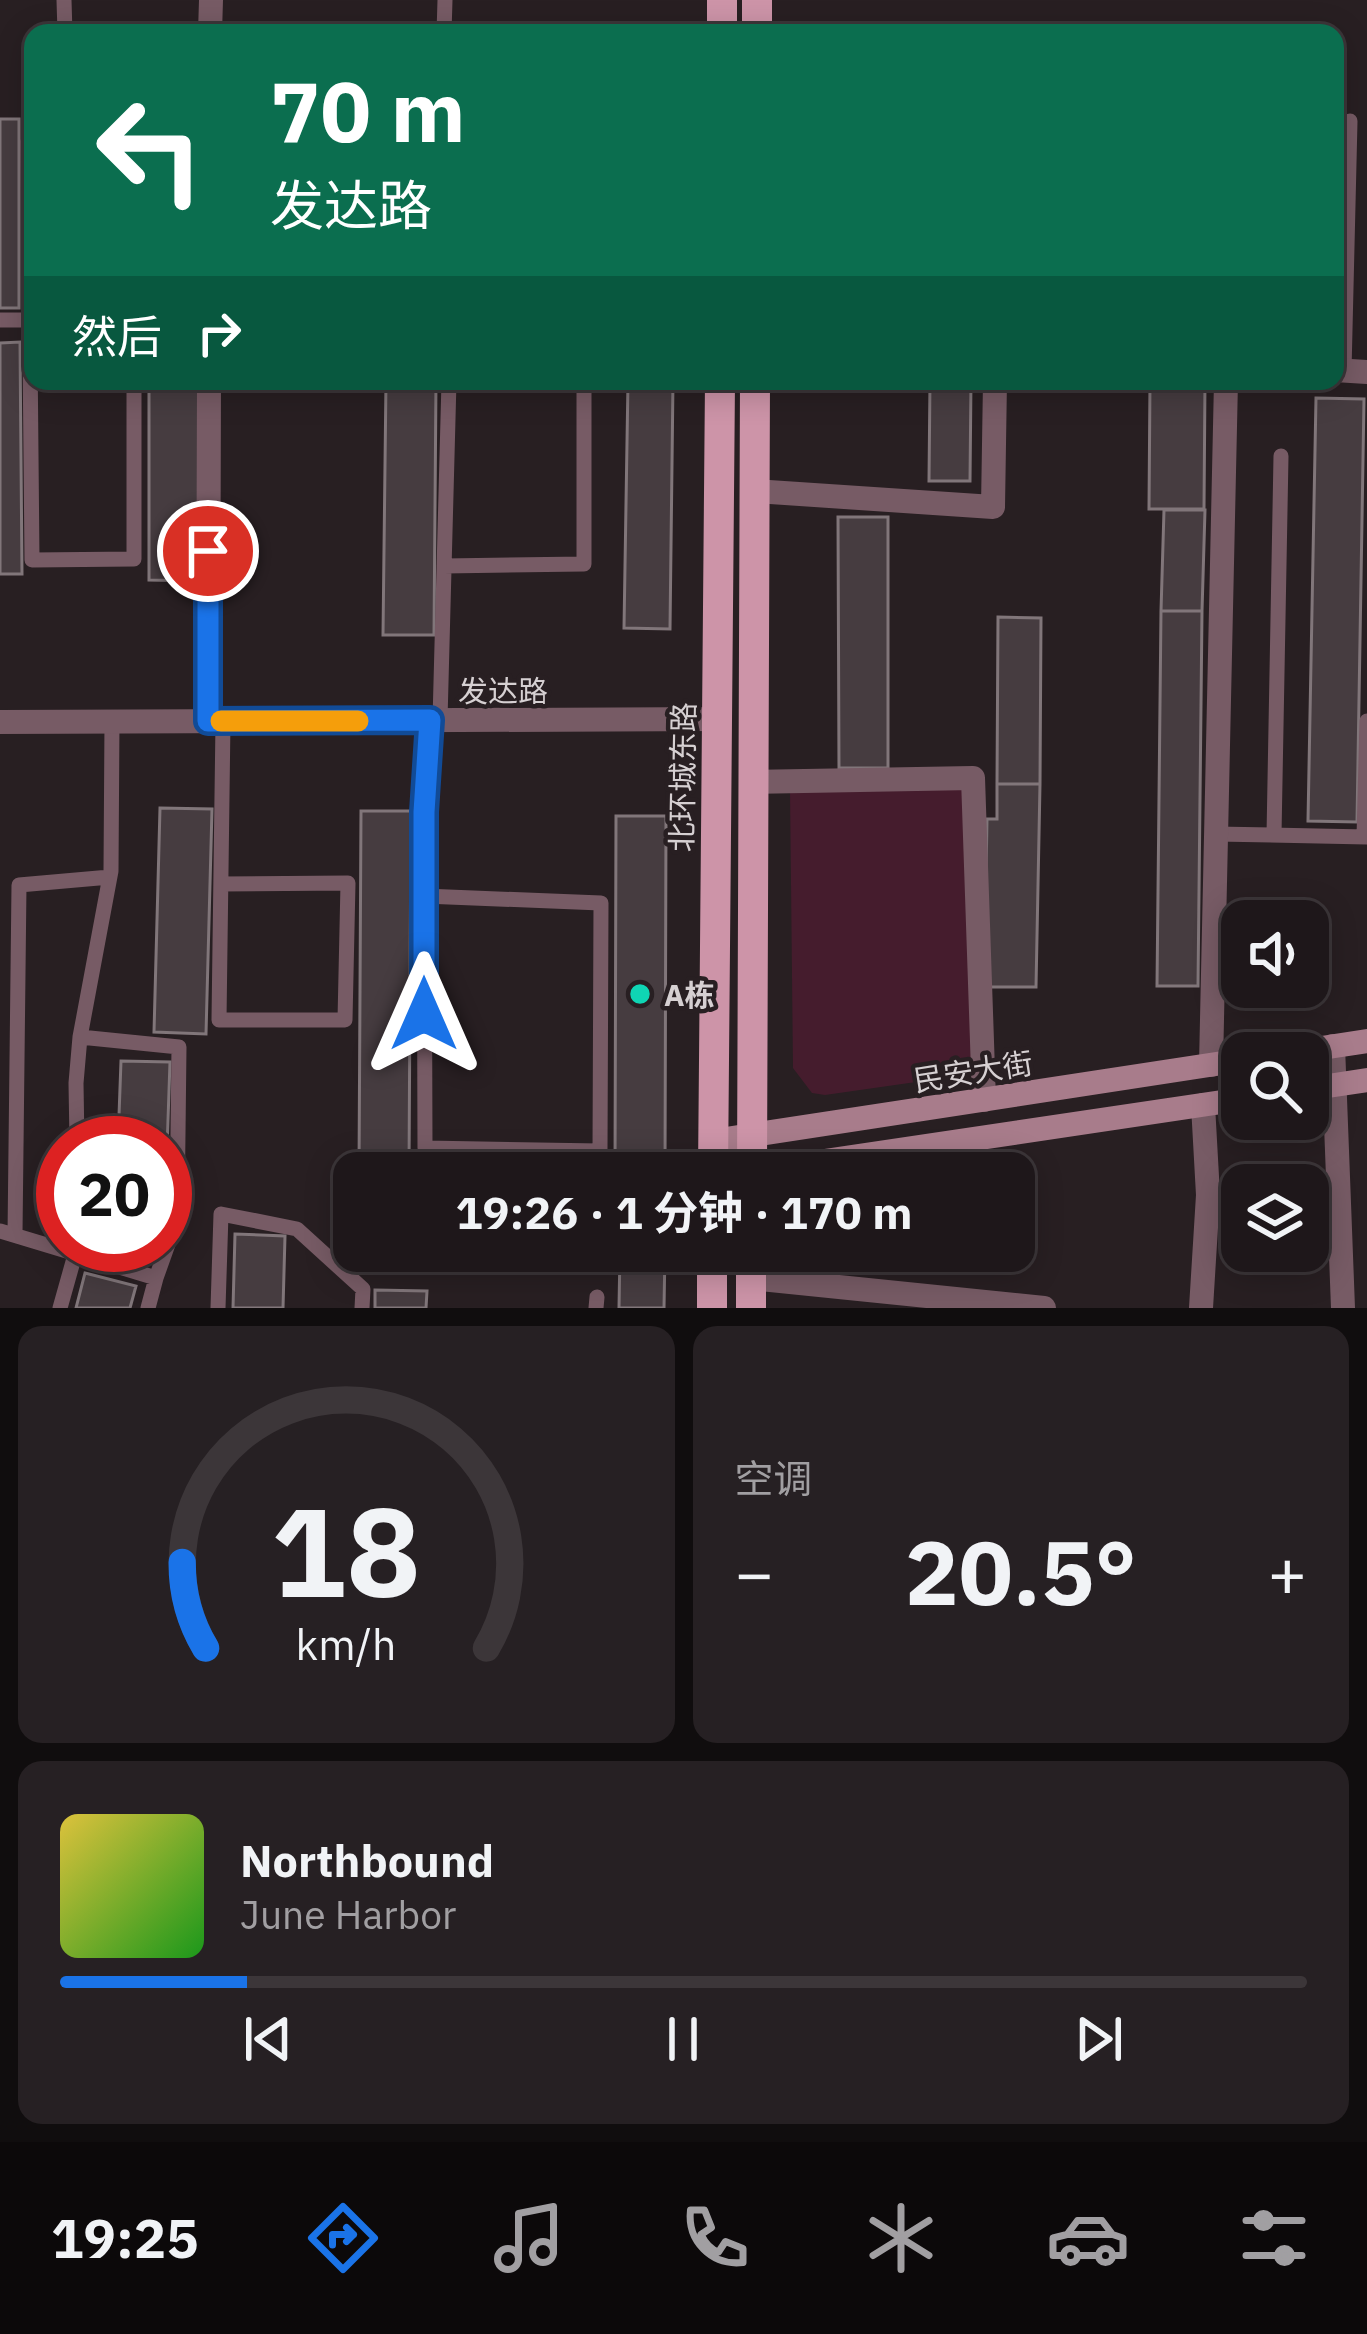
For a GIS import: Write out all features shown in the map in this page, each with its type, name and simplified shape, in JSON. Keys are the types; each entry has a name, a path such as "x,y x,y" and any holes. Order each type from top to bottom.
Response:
{"main road":[{"name":"北环城东路","path":"713,1152 720,390"},
{"path":"751,1152 755,390"},
{"path":"1329,1047 1367,1041"},
{"name":"民安大街","path":"713,1141 1221,1063"},
{"path":"1329,1086 1367,1080"},
{"path":"889,1152 1221,1102"},
{"path":"712,1272 712,1308"}],"street":[{"path":"209,390 215,721"},
{"path":"755,491 993,507 995,390"},
{"path":"1211,1065 1226,390"},
{"name":"发达路","path":"0,722 718,719"},
{"path":"755,782 973,778 984,1100"},
{"path":"1333,1046 1343,1308"},
{"path":"1201,1308 1208,1195 1202,1105"},
{"path":"751,1279 1044,1308"}],"lane":[{"path":"1349,371 1350,121"},
{"path":"30,390 32,560 134,559 134,390"},
{"path":"424,896 602,903 600,1151 425,1148 424,896 424,812 435,720 449,390"},
{"path":"444,566 584,564 584,390"},
{"path":"1274,835 1282,456"},
{"path":"215,721 221,884 219,1020 345,1020 348,883 221,884"},
{"path":"77,1116 80,1037 110,877 112,722"},
{"path":"1216,834 1365,837 1367,722"},
{"path":"8,1233 19,885 110,877"},
{"path":"80,1037 179,1047 177,1220 148,1308"},
{"path":"218,1308 221,1214 297,1229 363,1288 362,1308"},
{"path":"60,1308 72,1272"},
{"path":"140,1272 156,1278"}],"shaded area":[{"path":"964,786 972,1074 812,1093 793,1068 790,789"}],"building":[{"path":"0,119 19,119 19,308 0,308"},
{"path":"20,342 22,574 0,574 0,343"},
{"path":"149,390 200,390 199,581 149,580"},
{"path":"386,390 436,390 434,635 383,635"},
{"path":"628,390 673,390 670,629 624,628"},
{"path":"930,390 971,390 970,481 929,481"},
{"path":"1150,390 1205,390 1204,509 1149,509"},
{"path":"1316,398 1364,399 1357,822 1308,821"},
{"path":"1164,510 1205,510 1202,611 1161,611"},
{"path":"838,517 888,517 888,768 839,768"},
{"path":"1161,611 1202,611 1198,986 1157,986"},
{"path":"998,617 1041,618 1040,784 997,784"},
{"path":"997,784 1040,784 1036,987 984,987 987,819 997,819"},
{"path":"160,808 212,809 206,1034 154,1032"},
{"path":"361,811 411,811 409,1152 359,1152"},
{"name":"A栋","path":"616,816 666,816 665,1152 615,1152"},
{"path":"121,1061 170,1062 168,1116 119,1116"},
{"path":"235,1234 285,1236 283,1308 233,1308"},
{"path":"620,1272 665,1272 664,1308 619,1308"},
{"path":"85,1273 136,1286 130,1308 76,1308"},
{"path":"375,1290 427,1291 426,1308 375,1308"}],"slow traffic":[{"path":"221,721 358,721"}],"place":[{"name":"A栋","path":"640,994"}],"route":[{"path":"208,551 208,721 430,720 424,812 424,1014"}]}
